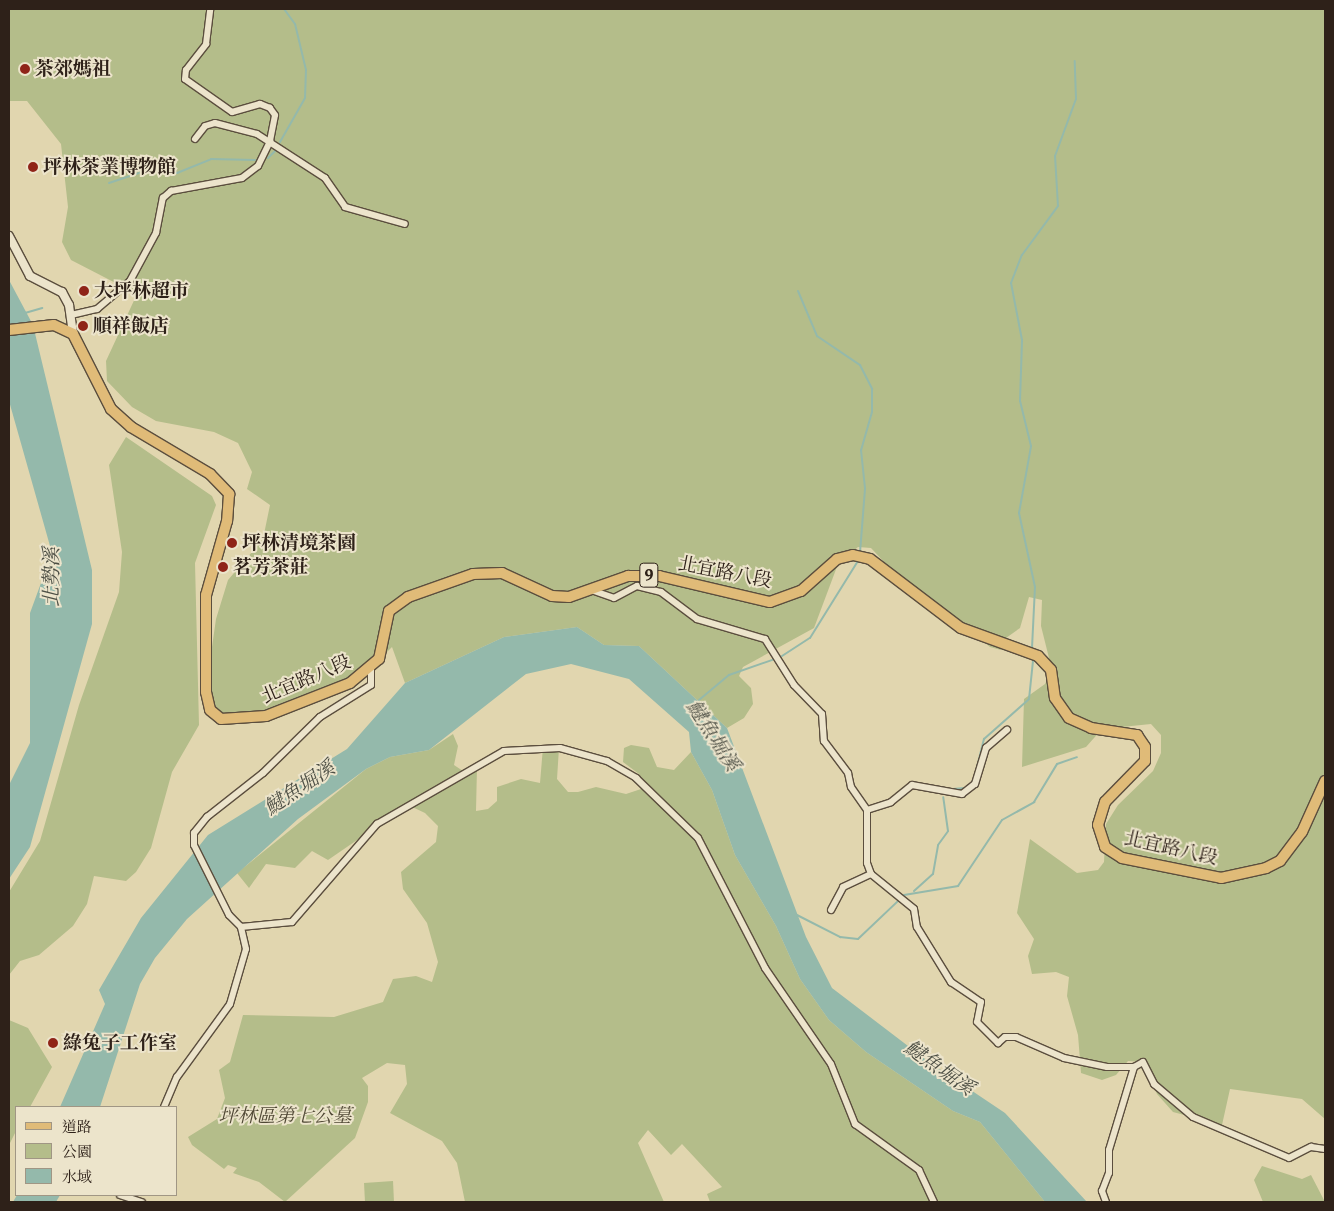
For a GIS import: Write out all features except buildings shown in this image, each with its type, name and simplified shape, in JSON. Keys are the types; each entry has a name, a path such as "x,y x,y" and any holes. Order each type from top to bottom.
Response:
{"main road":[{"path":"9,330 54,325 73,334"},
{"name":"北宜路八段","path":"73,334 111,409 131,427 210,474 230,494 228,521 206,595 206,692 213,714 230,721 266,716 332,692 371,670 382,653 389,611 408,597 439,585 490,571 552,596 594,591 644,575 770,602 801,591 844,556 870,560 961,628 1038,656 1051,670 1055,698 1069,718 1091,728 1136,735 1142,742 1142,768 1105,802 1098,824 1104,847 1122,858 1221,878 1266,868 1280,861 1302,832 1325,781"}],"street":[{"path":"71,315 97,309 130,282 156,232 163,198 171,191 242,178 258,166 270,141 275,115 270,108 260,104 232,112 185,79 186,70 206,44 210,9"},
{"path":"195,138 205,126 215,123 270,141 325,178 345,207 405,224"},
{"path":"9,236 30,276 62,292 71,315 73,334"},
{"path":"594,591 614,598 637,586 661,592 697,619 765,639 794,685 822,714 824,741 848,773 852,788 867,810 867,862 871,874 914,909 917,927 951,982 981,1002 977,1022 998,1043 1005,1037 1016,1037 1064,1058 1134,1067 1143,1062 1154,1084 1193,1117 1283,1156 1298,1156 1311,1147 1325,1149"},
{"path":"164,1106 177,1077 220,1020 237,988 246,949 241,927 228,915 223,899 194,845 194,833 207,817 263,774 320,717 370,685 371,670"},
{"path":"867,810 891,802 912,785 962,794 975,784 986,748 1007,730"},
{"path":"241,927 292,922 377,824 504,751 560,748 607,761 636,778 698,838 765,968 831,1064 855,1124 919,1170 934,1202"},
{"path":"831,910 843,887 871,874"},
{"path":"1106,1202 1102,1191 1109,1173 1109,1150 1134,1067"},
{"path":"123,1196 142,1202"}],"green space":[{"path":"9,9 1325,9 1325,1119 1302,1099 1230,1089 1222,1125 1173,1112 1157,1094 1143,1062 1128,1061 1116,1075 1102,1080 1081,1073 1078,1035 1067,996 1069,977 1056,972 1032,974 1028,956 1034,939 1017,913 1030,839 1077,873 1098,870 1104,862 1106,824 1118,805 1153,771 1161,753 1161,735 1151,724 1102,729 1086,747 1022,767 1024,699 1045,684 1052,670 1041,626 1042,600 1029,597 1020,628 1006,638 1001,650 990,647 951,615 932,613 871,548 858,547 838,564 814,628 743,667 739,676 751,688 753,704 744,718 727,728 639,646 604,645 577,627 504,637 405,683 392,647 370,669 238,720 221,719 210,707 208,675 216,619 228,580 263,539 270,505 247,489 252,472 238,443 214,432 156,421 132,407 107,381 106,361 137,294 71,260 62,242 68,207 61,144 27,101 9,101"},
{"path":"126,437 212,496 216,505 195,563 199,725 172,772 151,848 136,872 126,881 94,876 87,904 73,926 39,955 20,961 9,975 9,892 40,841 79,705 119,592 122,552 109,465"},
{"name":"坪林區第七公墓","path":"453,734 458,746 454,765 463,771 477,767 476,811 488,809 497,801 497,787 521,779 540,783 543,747 559,748 557,779 568,792 578,792 596,787 626,794 644,788 639,774 623,762 624,748 631,745 649,748 657,767 674,770 691,752 712,790 735,855 776,926 800,979 829,1020 866,1052 953,1111 980,1122 1045,1202 710,1202 707,1194 722,1187 682,1144 671,1155 648,1130 638,1143 664,1202 465,1202 457,1163 442,1141 390,1113 407,1084 405,1065 387,1063 362,1078 368,1086 368,1102 355,1138 285,1202 259,1182 233,1173 237,1168 228,1165 224,1169 192,1145 188,1137 217,1119 225,1098 219,1070 230,1062 243,1015 334,1017 383,1002 393,979 416,976 432,982 438,962 427,923 403,889 401,872 436,842 438,826 425,813 408,805 328,860 312,851 295,868 266,864 249,888 237,873 366,769 390,757 429,750"},
{"path":"9,1020 28,1028 52,1067 31,1106 15,1106 15,1133 9,1145"},
{"path":"1262,1166 1302,1179 1311,1175 1325,1202 1263,1202 1254,1180"},
{"path":"393,1181 394,1202 365,1202 364,1183"}],"water":[{"name":"北勢溪","path":"9,280 33,325 92,570 92,624 30,847 9,879 9,785 30,743 30,613 52,553 9,401"},
{"name":"𩻸魚堀溪","path":"577,627 604,645 639,646 727,728 806,937 832,988 929,1062 1005,1113 1087,1202 1045,1202 980,1122 953,1111 866,1052 829,1020 800,979 776,926 735,855 712,790 691,752 689,732 629,679 571,664 526,674 429,750 390,757 366,769 298,819 187,919 155,958 140,984 100,1106 60,1106 105,1004 99,990 141,918 208,835 347,749 405,683 504,637"},
{"path":"16,1196 59,1196 56,1202 13,1202"}],"waterway":[{"path":"280,142 305,98 306,70 295,24 284,9"},
{"path":"1032,648 1035,587 1019,513 1031,446 1020,401 1022,340 1011,283 1022,255 1058,206 1055,156 1076,99 1075,61"},
{"path":"268,158 275,151"},
{"path":"109,183 154,168 177,173 211,159 255,160"},
{"path":"798,291 817,336 860,365 872,389 872,412 861,450 865,489 860,552"},
{"path":"25,313 42,308"},
{"path":"782,656 810,638 858,561"},
{"name":"𩻸魚堀溪","path":"699,700 729,675 772,660"},
{"path":"977,767 984,739 1029,699 1033,660"},
{"path":"904,895 958,886 1002,820 1034,802 1057,764 1077,757"},
{"path":"953,789 965,788"},
{"path":"914,891 933,874 938,845 948,831 943,797"},
{"path":"795,914 840,937 858,939 898,901"}],"place":[{"name":"茶郊媽祖","path":"25,69"},
{"name":"坪林茶業博物館","path":"33,167"},
{"name":"大坪林超市","path":"84,291"},
{"name":"順祥飯店","path":"83,326"},
{"name":"坪林清境茶園","path":"232,543"},
{"name":"茗芳茶莊","path":"223,567"},
{"name":"綠兔子工作室","path":"53,1043"}]}
